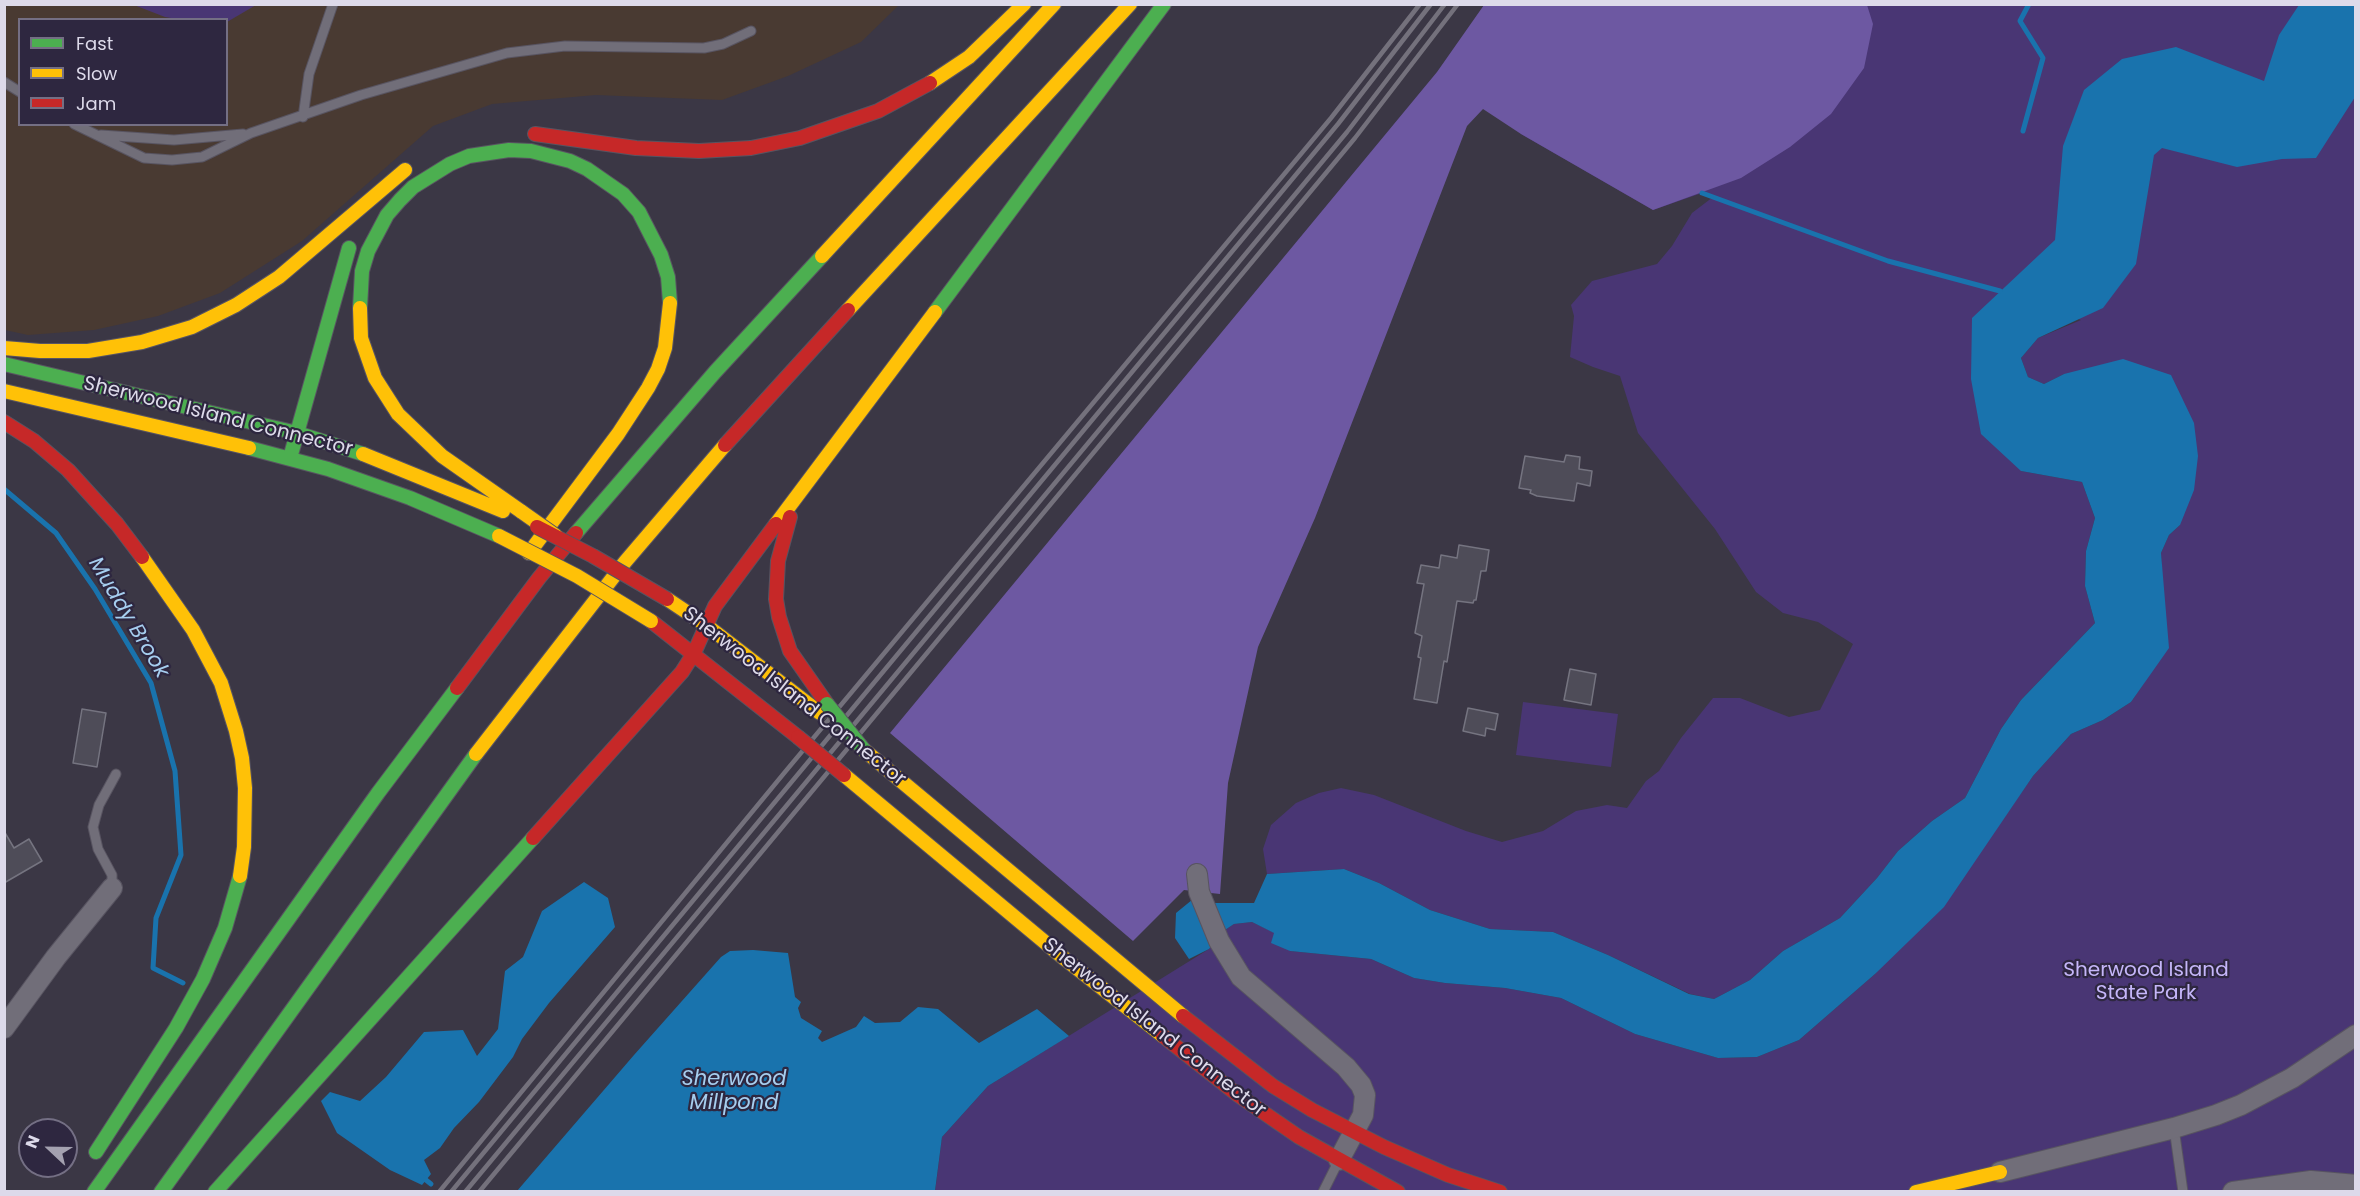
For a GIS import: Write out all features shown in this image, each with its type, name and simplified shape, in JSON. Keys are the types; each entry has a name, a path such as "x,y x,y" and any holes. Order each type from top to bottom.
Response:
{"main road":[{"path":"520,132 666,150 724,150 783,142 852,121 918,91 969,57 1024,4"},
{"path":"93,1191 378,793 539,578 619,482 760,322 1053,4"},
{"path":"161,1191 476,753 633,553 706,466 796,366 1130,4"},
{"path":"215,1191 682,672 694,653 715,606 1164,4"},
{"path":"520,515 442,456 412,430 398,414 375,378 362,338 359,316 362,271 368,250 387,215 400,200 413,187 450,164 469,156 509,150 531,151 570,161 597,174 623,194 639,212 661,255 668,277 670,301 669,325 664,348 658,369 648,388 618,434 522,563"},
{"path":"4,348 88,351 142,342 192,327 236,305 279,277 413,164"},
{"path":"290,458 344,264 357,230 389,183"},
{"name":"Sherwood Island Connector","path":"4,364 297,433 398,467 520,515 667,599 823,708 864,750 1215,1043 1273,1086 1353,1133 1448,1175 1500,1191"},
{"name":"Sherwood Island Connector","path":"4,391 290,458 328,469 410,498 500,536 577,576 651,621 694,653 798,736 1065,959 1214,1077 1269,1117 1339,1160 1398,1191"},
{"path":"4,422 34,441 68,470 112,518 154,572 193,630 221,683 237,731 242,758 245,788 244,847 240,875 215,954 189,1004 89,1163"},
{"path":"796,500 778,561 776,599 790,651 823,708"},
{"path":"378,793 437,692"},
{"path":"1916,1191 2000,1177"}],"street":[{"path":"1197,874 1199,892 1219,941 1241,977 1346,1067 1365,1095 1365,1106 1339,1160"},
{"path":"4,1028 56,957 112,888"},
{"path":"2000,1177 2216,1115 2266,1093 2314,1065 2355,1035"},
{"path":"2233,1191 2311,1181 2355,1185"}],"lane":[{"path":"303,117 309,75 333,5"},
{"path":"78,126 144,158 172,160 202,157 251,133 303,117 361,95 507,53 565,45 704,48 723,44 751,31"},
{"path":"4,82 18,91"},
{"path":"94,135 174,140 251,133"},
{"path":"112,888 112,875 98,849 93,827 99,805 116,774"},
{"path":"2174,1128 2183,1191"},
{"path":"1323,1191 1339,1160"}],"shaded area":[{"path":"5,5 899,5 861,42 788,76 722,100 596,95 492,104 433,126 302,241 220,293 158,316 94,330 28,335 5,330"},
{"path":"1484,5 1867,5 1873,24 1864,68 1831,114 1790,147 1741,178 1653,210 1521,134 1483,109 1467,126 1315,518 1258,647 1228,783 1220,894 1184,890 1133,941 890,733 1437,72"}],"green space":[{"path":"256,4 228,21 228,18 165,17 134,5"},
{"name":"Sherwood Island State Park","path":"1484,5 2355,5 2355,1191 935,1192 942,1137 988,1086 1209,949 1222,932 1234,924 1252,922 1275,933 1290,951 1371,959 1414,978 1505,988 1561,998 1635,1034 1718,1058 1757,1057 1799,1040 1875,974 2001,822 2033,776 2071,734 2103,720 2131,702 2144,683 2163,600 2161,553 2169,535 2180,525 2064,374 2044,384 2028,377 2021,358 2038,338 2081,320 2001,291 2021,471 2082,482 2095,518 2086,551 2085,586 2095,623 2021,700 2001,729 1965,798 1932,821 1898,851 1840,918 1783,951 1750,980 1714,999 1690,994 1553,932 1490,929 1430,910 1379,883 1344,869 1267,874 1263,849 1271,825 1296,803 1319,793 1341,788 1374,795 1466,831 1502,842 1543,831 1576,811 1607,805 1627,808 1646,781 1659,771 1681,738 1713,698 1740,698 1789,717 1820,710 1853,644 1818,622 1783,613 1756,592 1715,529 1638,433 1620,376 1570,357 1574,316 1571,305 1592,281 1657,264 1672,246 1692,213 1713,197 1702,193 1653,210 1521,134"},
{"path":"1523,702 1618,714 1611,767 1516,755"}],"water":[{"path":"2299,5 2355,5 2355,97 2316,158 2282,159 2237,167 2162,148 2154,155 2136,264 2103,308 2038,338 2021,358 2028,377 2044,384 2064,374 2123,359 2171,375 2194,423 2198,456 2194,490 2180,525 2169,535 2161,553 2169,648 2131,702 2103,720 2071,734 2033,776 1944,907 1875,974 1799,1040 1757,1057 1718,1058 1635,1034 1561,998 1505,988 1414,978 1371,959 1290,951 1271,943 1274,933 1252,922 1234,924 1222,932 1209,949 1189,959 1175,938 1176,913 1198,895 1208,903 1254,903 1267,874 1344,869 1379,883 1430,910 1490,929 1553,932 1608,955 1689,994 1714,999 1750,980 1783,951 1840,918 1898,851 1932,821 1965,798 2001,729 2021,700 2095,623 2085,586 2086,551 2095,518 2082,482 2021,471 1981,434 1971,379 1972,318 2055,240 2063,146 2084,90 2122,59 2176,47 2264,81 2279,35"},
{"path":"584,882 608,898 615,927 549,1003 479,1102 454,1128 440,1148 424,1160 431,1174 422,1185 390,1170 337,1133 321,1101 330,1092 360,1101 386,1077 424,1032 463,1030 477,1056 498,1029 505,971 523,957 542,911"},
{"name":"Sherwood Millpond","path":"730,951 788,953 795,997 801,1002 798,1008 801,1018 822,1031 818,1038 822,1042 856,1027 864,1016 875,1023 900,1022 918,1007 938,1009 979,1043 1037,1009 1069,1036 988,1086 942,1137 935,1191 517,1191 721,957"}],"building":[{"path":"1566,455 1580,457 1579,469 1592,471 1590,486 1577,483 1574,501 1537,496 1530,493 1531,490 1519,488 1525,456 1564,462"},
{"path":"1459,545 1489,550 1486,571 1481,571 1476,600 1473,603 1457,601 1447,662 1444,661 1437,703 1414,699 1421,658 1418,657 1422,636 1415,633 1424,584 1417,583 1421,565 1439,568 1441,555 1457,558"},
{"path":"1570,669 1596,674 1591,705 1564,700"},
{"path":"1468,708 1498,714 1495,730 1486,728 1485,736 1463,731"},
{"path":"82,709 106,713 97,767 73,763"},
{"path":"4,831 14,848 29,839 42,861 4,883"}],"waterway":[{"path":"2023,131 2043,58 2020,21 2029,4"},
{"path":"1702,193 1888,261 2000,291"},
{"name":"Muddy Brook","path":"4,489 56,533 95,589 151,683 175,771 181,855 156,918 153,968 183,983"},
{"name":"Muddy Brook","path":"421,1176 431,1184"}],"railway":[{"path":"439,1192 785,772 1331,118 1420,4"},
{"path":"451,1192 1338,124 1431,4"},
{"path":"465,1192 1347,132 1445,4"},
{"path":"479,1192 1355,138 1458,4"}],"traffic: fast":[{"path":"935,312 1164,4"},
{"path":"360,308 362,271 368,251 387,215 400,200 413,187 450,164 469,156 509,150 531,151 570,161 587,169 623,194 639,212 661,255 668,277 670,303"},
{"path":"290,458 349,248"},
{"path":"576,533 715,372 822,256"},
{"path":"4,364 297,433 363,454"},
{"path":"249,448 328,469 410,498 499,536"},
{"path":"94,1192 378,793 457,688"},
{"path":"827,704 864,750"},
{"path":"161,1192 476,754"},
{"path":"215,1192 533,838"},
{"path":"96,1152 176,1028 203,979 225,928 240,876"}],"traffic: slow":[{"path":"930,83 969,57 1024,4"},
{"path":"822,256 1054,4"},
{"path":"848,310 1130,4"},
{"path":"4,348 88,351 142,342 192,327 236,305 279,277 405,170"},
{"path":"529,553 618,434 648,388 665,348 670,303"},
{"path":"360,308 361,338 375,378 398,414 442,456 522,512"},
{"path":"776,524 935,312"},
{"path":"4,391 249,448"},
{"path":"476,754 625,562 725,445"},
{"path":"363,454 503,511"},
{"path":"522,512 556,536"},
{"path":"499,536 577,576 651,621"},
{"path":"142,557 193,630 221,683 236,731 245,788 244,847 240,876"},
{"path":"667,599 706,625 820,713"},
{"path":"864,750 1183,1016"},
{"path":"844,775 1065,959 1163,1036"},
{"path":"1916,1192 2000,1172"}],"traffic: jam":[{"path":"535,134 636,148 699,151 751,148 800,138 878,111 930,83"},
{"path":"725,445 848,310"},
{"path":"4,422 34,441 68,470 117,524 142,557"},
{"path":"790,517 778,561 776,599 779,617 790,651 827,704"},
{"path":"533,838 682,672 694,653 715,606 776,524"},
{"path":"537,527 667,599"},
{"path":"457,688 539,578 576,533"},
{"path":"651,621 798,737"},
{"path":"798,737 844,775"},
{"path":"1183,1016 1273,1086 1312,1110 1384,1147 1448,1175 1500,1192"},
{"path":"1163,1036 1238,1095 1299,1137 1398,1192"}]}
